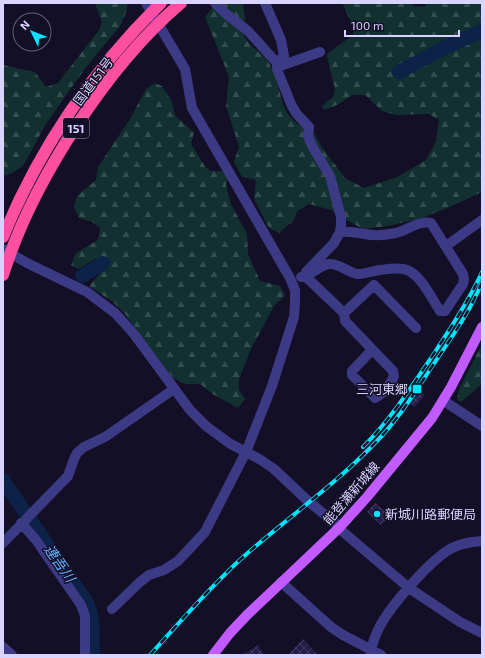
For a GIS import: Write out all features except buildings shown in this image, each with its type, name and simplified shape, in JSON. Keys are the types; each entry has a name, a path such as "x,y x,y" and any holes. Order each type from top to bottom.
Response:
{"highway":[{"name":"国道151号","path":"3,237 32,176 63,122 90,84 149,8 162,3"},
{"name":"国道151号","path":"3,275 7,251 74,130 124,62 158,24 182,3"}],"main road":[{"name":"能登瀬新城線","path":"213,655 230,633 247,615 340,527 427,423 444,400 482,327"}],"street":[{"path":"215,3 248,31 277,63 283,64 320,52"},
{"path":"265,3 281,40 284,56 277,63 277,69 291,104 296,113 308,125 308,136 312,146 330,176 341,217 340,232 334,243 303,276"},
{"path":"112,608 149,575 164,570 178,561 205,532 246,452 272,386 294,317 295,303 293,283 192,108 185,69 149,8"},
{"path":"446,246 482,220"},
{"path":"293,283 303,276 330,264 358,274 398,269 407,270 418,278 442,312 463,284 463,274 431,223 423,222 396,233 382,235 366,235 348,231 340,232"},
{"path":"7,251 87,292 115,313 134,334 190,410 206,426 229,443 261,460 274,469 308,501 340,527 342,531 409,588 460,622 482,633"},
{"path":"303,276 344,313"},
{"path":"372,350 352,371 352,375 375,398 379,397 394,376 393,371 344,321 344,313 374,285 416,328"},
{"path":"3,543 68,476 77,453 84,447 106,437 174,389"},
{"path":"444,400 482,426"},
{"path":"22,522 81,605 85,616 85,655"},
{"path":"370,652 379,627 388,613 431,564 442,554 463,543 482,541"},
{"path":"281,582 332,627 370,652 381,655"},
{"path":"3,647 12,655"}],"green space":[{"path":"95,3 127,3 127,10 120,26 90,62 66,95 46,124 23,166 12,173 3,176 3,65 35,72 46,87 58,83 99,30 102,22"},
{"path":"219,3 243,3 245,19 240,30 249,43 268,62 275,76 283,104 287,112 292,119 301,126 313,131 321,146 345,178 364,188 397,177 426,160 436,141 439,120 429,114 396,115 382,111 365,95 352,95 337,105 324,110 322,106 333,97 335,89 327,54 353,35 354,28 342,3 413,3 413,6 425,7 427,3 482,3 482,192 422,218 388,226 363,229 331,210 309,204 297,211 294,220 279,233 269,228 254,199 256,180 242,177 234,162 239,147 226,106 229,77 205,17 212,8 218,9"},
{"path":"155,83 162,86 172,102 175,115 194,133 191,144 206,168 212,171 222,171 228,178 226,185 231,204 247,234 248,254 260,281 280,286 285,295 274,306 251,349 239,379 239,390 245,399 238,408 214,395 200,384 185,384 173,378 125,314 113,302 89,286 103,270 104,260 95,259 78,269 71,265 76,253 98,240 100,228 92,222 79,218 74,207 77,196 96,180 98,167 130,119 146,89"},
{"path":"482,344 482,384 461,402 457,400 459,389"}],"waterway":[{"path":"399,72 444,48 482,31"},
{"path":"82,276 103,263"},
{"name":"連吾川","path":"3,480 86,601 92,621 93,655"}],"railway":[{"path":"363,447 384,424 420,375 461,311 482,272"},
{"path":"150,655 230,569 344,473 383,434 406,406 453,335 472,304 482,282"}],"place":[{"name":"三河東郷","path":"417,389"},
{"name":"新城川路郵便局","path":"377,514"}]}
